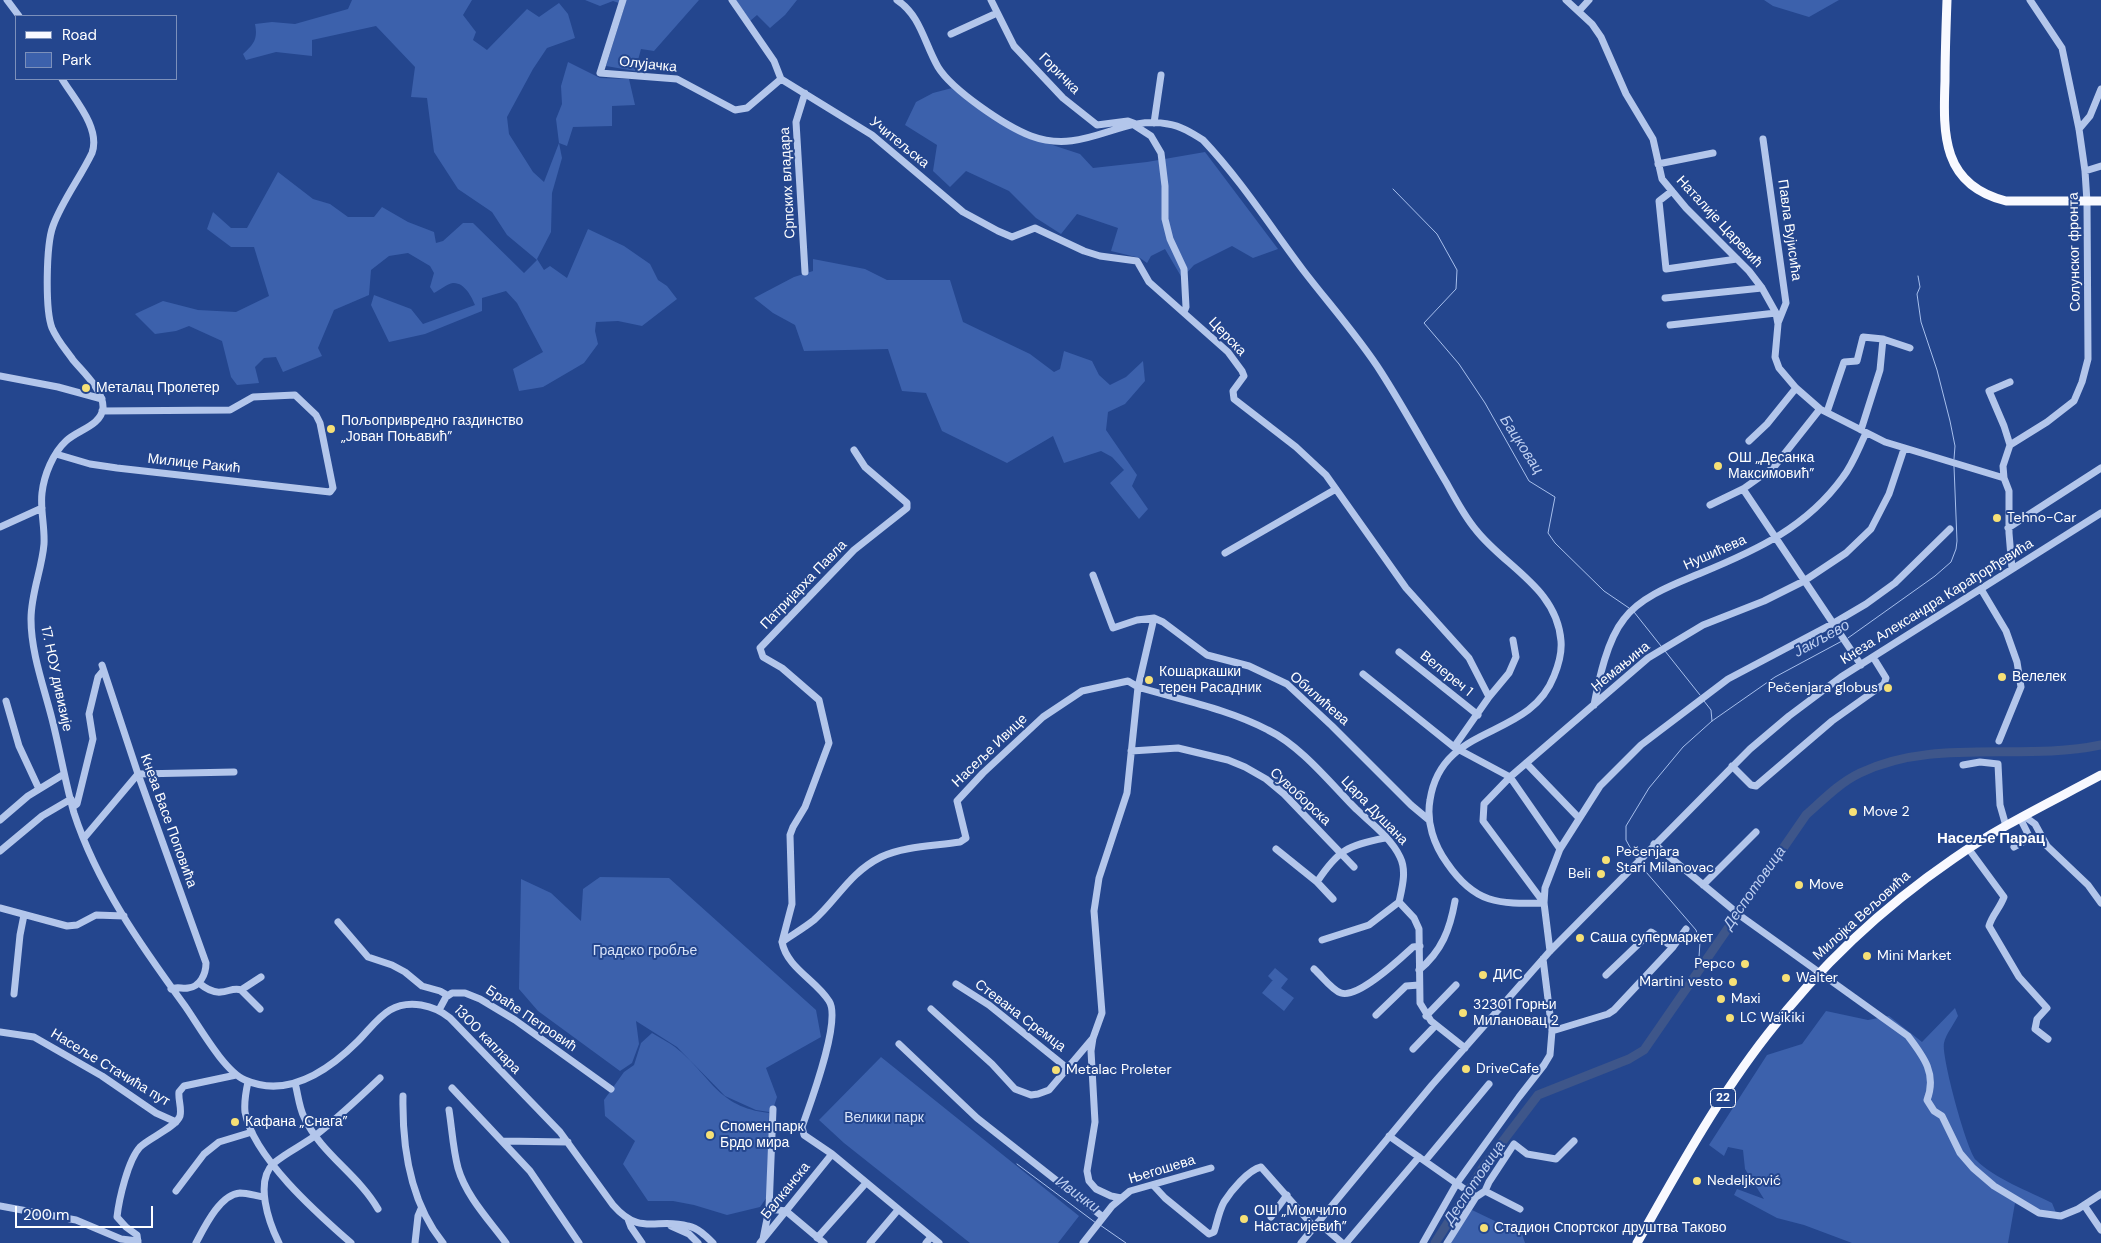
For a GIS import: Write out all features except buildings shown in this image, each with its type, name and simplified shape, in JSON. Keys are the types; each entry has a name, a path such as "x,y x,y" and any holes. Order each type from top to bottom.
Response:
{"main road":[{"path":"1947,0 1944,129 1949,152 1960,172 1977,188 2006,201 2101,201"},
{"name":"Милојка Вељовића","path":"1637,1243 1698,1138 1730,1088 1767,1034 1819,973 1894,904 1968,848 2101,775"}],"street":[{"path":"7,0 18,15"},
{"name":"Олујачка","path":"623,0 600,73 678,78 735,110 747,108 781,79"},
{"path":"732,0 774,61 781,79"},
{"path":"897,0 906,6 915,18 936,64 950,83 958,91 1014,128 1045,141 1073,142 1135,125 1170,124 1203,140 1380,370 1474,529 1535,585 1557,618 1562,643 1561,655 1551,685 1544,697 1520,717 1456,748"},
{"name":"Горичка","path":"991,0 1014,46 1063,98 1097,125 1128,121 1135,125"},
{"name":"Наталије Царевић","path":"1566,0 1592,24 1601,37 1626,94 1652,139 1662,179 1762,288 1776,313 1778,324 1775,357 1778,368 1796,388 1824,410 1904,449 1931,455 1953,464 2004,478"},
{"path":"1579,11 1589,0"},
{"name":"Солунског фронта","path":"2010,445 2047,422 2074,401 2082,382 2088,359 2087,202 2079,129 2062,48 2030,0"},
{"path":"951,34 997,13"},
{"path":"1154,123 1161,75"},
{"name":"Учитељска","path":"781,79 872,135 963,212 1012,237 1035,228 1084,250"},
{"path":"63,80 88,122 95,144 90,159 57,217 51,233 49,253 49,315 55,334 102,399 102,411"},
{"path":"2079,129 2090,116 2101,89"},
{"name":"Српских владара","path":"805,94 796,122 805,272"},
{"path":"1135,125 1151,136 1161,153 1165,186 1165,219 1170,239 1184,269 1186,307 1184,312"},
{"name":"Павла Вујисића","path":"1763,139 1786,303 1778,324"},
{"path":"1658,164 1713,153"},
{"path":"2085,171 2101,166"},
{"path":"1672,191 1659,201 1666,269 1737,259"},
{"name":"Церска","path":"1084,250 1100,256 1138,261 1149,282 1228,352 1244,376 1233,391 1234,399 1315,464 1336,489 1406,588 1469,658 1489,697"},
{"path":"1665,298 1762,288"},
{"path":"1670,325 1776,313"},
{"path":"1710,505 1743,489 1774,467 1824,410 1844,362 1857,361 1863,337 1883,339 1910,348"},
{"name":"Нушићева","path":"1594,705 1599,682 1619,626 1632,610 1680,583 1738,558 1777,538 1815,510 1844,476 1864,431 1880,370 1883,339"},
{"path":"0,376 58,387 102,399"},
{"path":"2010,382 1989,391 2010,445 2003,466 2004,478 2009,491 2008,528 2012,569"},
{"path":"1749,441 1767,424 1796,388"},
{"name":"Милице Ракић","path":"56,454 110,467 330,492 334,484 320,423 316,414 295,394 253,397 230,410 102,411"},
{"name":"17. НОУ дивизије","path":"102,411 98,420 68,439 56,454 43,488 44,544 33,595 31,629 36,658 73,807 84,838 103,880 171,989 224,1062 236,1075"},
{"name":"Немањина","path":"1544,904 1483,821 1484,804 1510,777 1648,658 1704,625 1764,601 1804,581 1846,553 1871,529 1889,494 1904,449"},
{"name":"Патријарха Павла","path":"782,942 792,904 790,835 805,807 828,743 819,700 782,668 763,657 760,648 854,550 908,508 907,503 865,467 854,450"},
{"path":"2008,528 2101,468"},
{"path":"1225,553 1336,489"},
{"path":"1743,489 1860,665"},
{"path":"0,527 42,508"},
{"name":"Кнеза Александра Карађорђевића","path":"1301,1243 1389,1136 1550,950 1732,766 1789,716 1860,665 2101,513"},
{"path":"1550,950 1544,904 1545,888 1560,850 1600,786 1641,745 1728,679 1832,624 1866,604 1895,583 1950,529"},
{"path":"1093,574 1113,628 1137,620 1154,618 1138,687 1127,793 1099,878 1094,911 1102,1013 1093,1038 1095,1122 1087,1171 1089,1180 1096,1189 1111,1196 1121,1198"},
{"path":"1981,589 2006,631 2017,662 2021,687 1999,740"},
{"name":"Обилићева","path":"1154,618 1163,622 1206,655 1249,666 1287,684 1332,726 1410,805 1429,820"},
{"path":"1513,640 1516,658 1509,673 1489,697 1456,748 1439,770 1432,786 1429,820 1440,852 1463,882 1488,900 1501,903 1544,904"},
{"name":"Велереч 1","path":"1399,652 1478,715"},
{"path":"1732,766 1752,785 1756,786 1832,721 1884,684 1886,678 1873,657"},
{"name":"Кнеза Васе Поповића","path":"73,807 77,804 92,742 90,714 98,677 102,668 206,963 204,973 198,983"},
{"path":"1363,674 1456,748 1510,777 1560,850"},
{"name":"Насеље Ивице","path":"782,942 814,920 843,886 864,868 881,857 897,852 960,842 966,838 957,801 983,773 1043,717 1082,691 1128,681 1138,687"},
{"name":"Цара Душана","path":"1138,687 1228,713 1269,730 1289,744 1385,838 1400,857 1404,877 1399,902"},
{"path":"6,701 19,746 39,789"},
{"name":"Сувоборска","path":"1131,751 1178,748 1228,760 1245,767 1266,779 1284,794 1354,867"},
{"path":"1963,765 1980,762 1998,764 2000,805 2006,826"},
{"path":"1526,763 1579,818"},
{"path":"84,838 138,774 234,772"},
{"path":"0,820 28,796 64,774"},
{"path":"0,851 45,814 71,799"},
{"path":"2014,847 2030,838 2022,817"},
{"path":"2022,817 2035,824 2047,846 2088,885 2101,903"},
{"path":"1703,885 1756,832"},
{"path":"1317,882 1340,852 1363,842 1385,838"},
{"path":"1654,844 1731,909 1908,1036 1924,1056 1931,1073 1930,1091 1927,1100 1934,1111 1942,1116 1960,1153 1994,1186 2039,1213 2060,1216 2084,1205 2101,1194"},
{"path":"1968,848 2004,897 2001,906 1991,917 1989,926 2019,977 2047,1008 2038,1019 2035,1029 2048,1039"},
{"path":"1276,849 1317,882 1333,899"},
{"path":"1419,970 1435,954 1446,938 1455,901"},
{"path":"1322,940 1368,925 1399,902 1408,909 1418,924 1420,1004 1426,1016 1465,1048"},
{"path":"0,908 73,926 96,915 124,916"},
{"path":"14,994 24,915"},
{"name":"1300 каплара","path":"338,922 364,954 405,972 422,986 440,991 448,996"},
{"path":"1552,1031 1608,1014 1614,1010 1673,947 1686,928"},
{"path":"1606,975 1651,932 1673,947"},
{"path":"782,942 783,948 795,965 830,1002 833,1014 821,1074 802,1126 804,1135 832,1154 939,1243"},
{"path":"1314,969 1340,993 1348,993 1368,983 1413,947 1420,946"},
{"path":"1423,1243 1459,1185 1550,1055 1552,1031 1543,959"},
{"path":"241,990 261,977"},
{"path":"171,989 176,987 191,988 198,983 217,992 237,988 260,1008"},
{"name":"Стевана Сремца","path":"956,984 989,1005 1067,1068"},
{"path":"1376,1015 1406,986 1420,985"},
{"path":"1426,1016 1456,985"},
{"name":"Браће Петровић","path":"448,996 454,993 465,993 490,1003 611,1089"},
{"path":"439,1010 448,996"},
{"name":"1300 каплара","path":"236,1075 248,1082 275,1086 295,1083 313,1076 332,1064 390,1010 400,1006 414,1005 439,1010 454,1022 568,1142 613,1206 628,1219"},
{"path":"931,1008 992,1064 1015,1089 1022,1092 1038,1094 1049,1090 1093,1038"},
{"path":"1413,1049 1436,1025"},
{"name":"Насеље Стачића пут","path":"0,1032 34,1037 102,1076 156,1113 176,1122"},
{"path":"899,1044 977,1118 1100,1222"},
{"path":"0,1206 76,1220 121,1239 138,1242 138,1235 126,1227 118,1217 132,1160 144,1144 176,1122 180,1110 179,1092 184,1086 236,1075"},
{"path":"279,1243 269,1223 264,1196 265,1186 273,1164 352,1106 380,1078"},
{"path":"248,1082 245,1110 252,1132 273,1164 300,1195 351,1243"},
{"path":"295,1083 303,1115 315,1135 327,1152 370,1195 378,1209"},
{"path":"1346,1243 1490,1084"},
{"path":"452,1088 530,1171 579,1243"},
{"path":"402,1096 406,1154 412,1181 421,1209 443,1243"},
{"path":"761,1241 769,1209 773,1109"},
{"path":"449,1110 458,1168 473,1199 506,1243"},
{"path":"176,1191 204,1154 218,1142 252,1132"},
{"path":"1389,1136 1474,1196"},
{"path":"503,1141 568,1142"},
{"path":"1447,1243 1474,1196 1485,1191 1514,1144 1527,1154 1556,1159 1574,1141"},
{"name":"Балканска","path":"761,1241 832,1154"},
{"path":"1153,1185 1165,1198 1208,1234 1214,1232 1224,1203 1230,1194 1258,1168 1262,1167 1316,1224 1342,1243"},
{"name":"Његошева","path":"1083,1243 1121,1198 1130,1191 1211,1168"},
{"path":"817,1238 866,1183"},
{"path":"1485,1191 1520,1209"},
{"path":"196,1243 205,1226 226,1198 240,1193 264,1196"},
{"path":"1271,1217 1287,1195"},
{"path":"2084,1205 2101,1230"},
{"path":"415,1243 418,1216 421,1209"},
{"path":"769,1209 786,1211 824,1243"},
{"path":"870,1243 898,1210"},
{"path":"628,1219 646,1225 680,1224 692,1227 713,1243"},
{"path":"628,1219 642,1243"},
{"path":"668,1225 689,1234 698,1243"},
{"path":"926,1243 931,1237"}],"green space":[{"path":"352,0 472,0 463,15 476,32 473,40 487,50 527,9 539,17 559,3 568,14 575,38 547,48 533,69 507,117 509,134 533,172 544,182 559,143 562,158 552,193 551,232 537,259 544,270 550,266 567,278 588,229 624,246 650,264 658,280 667,286 677,299 642,326 618,321 596,322 595,331 598,344 584,363 543,387 519,391 513,369 543,352 517,303 506,291 482,298 482,311 425,334 389,342 371,305 374,295 411,309 423,324 475,305 467,291 457,283 448,285 434,293 430,287 434,273 430,266 408,253 389,256 371,270 369,295 334,310 318,348 322,356 283,372 276,357 264,358 255,367 259,383 237,385 231,377 222,341 189,326 176,331 155,334 135,314 163,301 198,310 236,312 269,296 254,247 231,247 207,229 213,212 231,228 247,228 278,172 313,199 330,204 348,217 374,217 382,207 408,222 434,232 436,243 443,241 463,223 473,223 524,273 537,260 507,235 492,212 458,189 434,152 427,98 411,97 415,67 376,26 312,40 312,56 276,52 246,60 243,54 254,41 256,34 255,24 272,22 295,24 348,9"},
{"path":"585,0 699,0 654,51 641,49 635,71 606,66 625,5 613,1 600,6"},
{"path":"736,0 797,0 785,15 770,28 757,15 750,21"},
{"path":"1764,0 1839,0 1809,17 1773,6"},
{"path":"568,62 600,78 629,79 635,105 612,106 612,126 573,127 567,146 559,143 556,119 562,104 561,86"},
{"path":"952,88 1028,137 1080,154 1093,168 1147,162 1205,152 1278,249 1253,258 1232,246 1194,265 1182,278 1165,249 1151,256 1147,263 1140,258 1111,251 1118,228 1077,214 1061,234 1036,218 1009,191 966,171 950,187 933,171 937,145 905,125 916,102 933,93"},
{"path":"813,259 865,269 887,280 950,280 963,322 1030,354 1054,372 1060,369 1064,351 1092,361 1099,375 1110,385 1126,377 1143,361 1145,381 1125,404 1108,412 1106,430 1137,475 1132,486 1148,509 1139,519 1110,483 1124,470 1112,457 1101,451 1064,463 1053,436 1007,463 942,431 926,393 902,391 888,349 804,351 795,325 773,313 754,298 794,277 813,271"},
{"name":"Градско гробље","path":"600,877 669,878 816,1010 821,1037 766,1068 777,1097 773,1109 769,1112 756,1110 725,1096 677,1047 636,1021 639,1044 632,1063 620,1071 538,1011 519,989 521,879 551,893 581,921 583,889"},
{"path":"1275,968 1288,979 1281,988 1294,998 1284,1011 1262,993 1273,981 1268,976"},
{"path":"1955,1008 1958,1016 1945,1040 1944,1051 1955,1103 1972,1153 1976,1160 1993,1173 2052,1203 2059,1220 2035,1213 2015,1203 2008,1243 1852,1243 1804,1225 1777,1218 1734,1195 1737,1189 1764,1199 1745,1169 1743,1150 1728,1147 1724,1156 1709,1145 1767,1055 1802,1044 1826,1011 1868,1020 1889,1016 1922,1042"},
{"name":"Спомен парк Брдо мира","path":"652,1033 675,1047 725,1097 751,1110 769,1113 767,1197 760,1207 727,1215 673,1201 648,1201 623,1164 635,1141 605,1116 604,1100 624,1072 634,1065 641,1043"},
{"name":"Велики парк","path":"881,1057 1079,1216 1058,1243 970,1243 844,1143 819,1120"},
{"name":"Стадион Спортског друштва Таково","path":"1472,1210 1522,1234 1525,1243 1451,1243 1463,1221"}],"waterway":[{"name":"Бацковац","path":"1393,189 1437,234 1457,270 1456,289 1424,323 1459,364 1485,403 1529,481 1555,497 1548,533 1555,543 1604,591 1629,608"},
{"name":"Јакљево","path":"1918,276 1920,287 1917,294 1921,322 1937,370 1950,421 1955,446 1954,459"},
{"name":"Јакљево","path":"1848,638 1935,576 1951,562 1957,541 1954,466"},
{"name":"Бацковац","path":"1634,612 1661,646"},
{"name":"Јакљево","path":"1637,860 1626,840 1626,826 1649,788 1683,747 1712,721 1775,677 1842,641"},
{"name":"Бацковац","path":"1665,651 1700,695"},
{"name":"Бацковац","path":"1704,701 1711,710 1712,721"},
{"name":"Деспотовица","path":"1435,1243 1484,1166 1538,1095 1629,1059 1644,1050 1806,815 1838,787 1860,773 1889,762 1918,756 1948,753 2071,750 2101,745"},
{"name":"Јакљево","path":"1640,865 1696,930 1700,942 1698,972"},
{"name":"Ивички","path":"1017,1164 1096,1223"},
{"name":"Ивички","path":"1100,1225 1126,1243"}],"place":[{"name":"Металац Пролетер","path":"86,388"},
{"name":"Пољопривредно газдинство „Јован Поњавић”","path":"331,429"},
{"name":"ОШ „Десанка Максимовић”","path":"1718,466"},
{"name":"Tehno-Car","path":"1997,518"},
{"name":"Велелек","path":"2002,677"},
{"name":"Кошаркашки терен Расадник","path":"1149,680"},
{"name":"Pečenjara globus","path":"1888,688"},
{"name":"Move 2","path":"1853,812"},
{"name":"Pečenjara Stari Milanovac","path":"1606,860"},
{"name":"Beli","path":"1601,874"},
{"name":"Move","path":"1799,885"},
{"name":"Саша супермаркет","path":"1580,938"},
{"name":"Mini Market","path":"1867,956"},
{"name":"Pepco","path":"1745,964"},
{"name":"ДИС","path":"1483,975"},
{"name":"Walter","path":"1786,978"},
{"name":"Martini vesto","path":"1733,982"},
{"name":"Maxi","path":"1721,999"},
{"name":"32301 Горњи Милановац 2","path":"1463,1013"},
{"name":"LC Waikiki","path":"1730,1018"},
{"name":"DriveCafe","path":"1466,1069"},
{"name":"Metalac Proleter","path":"1056,1070"},
{"name":"Кафана „Снага”","path":"235,1122"},
{"name":"Спомен парк Брдо мира","path":"710,1135"},
{"name":"Nedeljković","path":"1697,1181"},
{"name":"ОШ „Момчило Настасијевић”","path":"1244,1219"},
{"name":"Стадион Спортског друштва Таково","path":"1484,1228"}],"district":[{"name":"Насеље Парац","path":"1991,839"}]}
